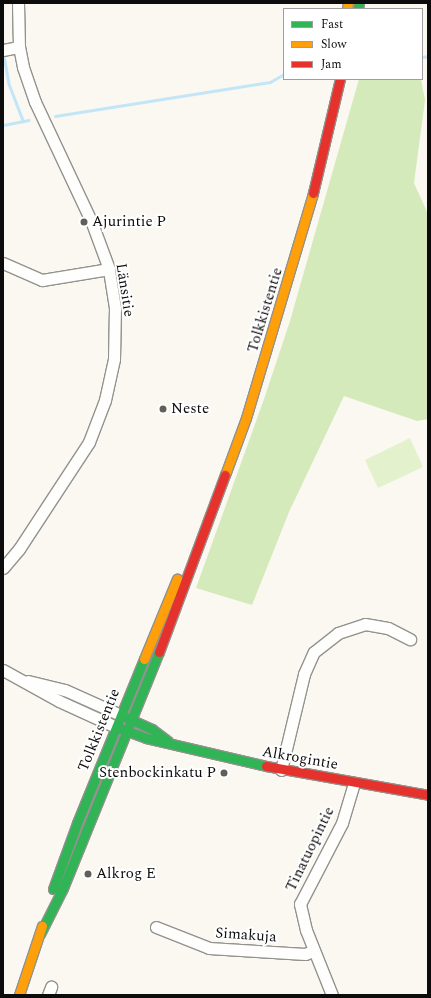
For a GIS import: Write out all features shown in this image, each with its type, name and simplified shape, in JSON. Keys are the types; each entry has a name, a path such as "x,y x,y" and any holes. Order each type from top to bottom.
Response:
{"street":[{"name":"Länsitie","path":"3,568 59,489 96,427 114,358 115,308 109,269 92,223 35,102 19,48 18,3"},
{"path":"3,50 19,48"},
{"name":"Tolkkistentie","path":"40,934 63,888 164,641 198,543 246,418 278,319 309,208 340,80"},
{"path":"3,262 42,280 109,269"},
{"name":"Tolkkistentie","path":"19,995 40,934 54,886 74,830 177,580 198,543"},
{"path":"281,770 304,674 314,652 338,633 366,624 388,628 410,639"},
{"path":"3,670 59,701 116,727"},
{"path":"22,680 65,690 121,715"},
{"name":"Alkrogintie","path":"121,715 152,729 169,742"},
{"name":"Alkrogintie","path":"116,727 146,738 169,742 197,751 281,770 428,795"},
{"name":"Tinatuopintie","path":"332,995 313,951 302,920 300,904 342,823 354,782"},
{"name":"Simakuja","path":"156,927 209,948 305,954 313,951"}],"green space":[{"path":"359,80 421,80 425,100 414,183 428,214 428,419 417,421 344,396 289,512 252,605 196,588 263,402 290,321"},
{"path":"410,438 423,467 378,488 365,460"}],"waterway":[{"path":"423,57 428,56"},
{"path":"4,58 9,85 23,121"},
{"path":"55,116 270,82 283,75"},
{"path":"3,125 29,120"}],"traffic: fast":[{"path":"358,8 359,3"},
{"path":"40,934 63,888 159,652"},
{"path":"53,889 77,823 144,659"},
{"path":"123,716 152,729 168,741"},
{"path":"119,728 146,738 266,766"}],"traffic: slow":[{"path":"347,8 348,3"},
{"path":"225,475 246,418 313,193"},
{"path":"144,659 177,579"},
{"path":"19,995 42,926"}],"traffic: jam":[{"path":"313,193 340,80"},
{"path":"159,652 225,475"},
{"path":"266,766 428,795"}],"place":[{"name":"Ajurintie P","path":"84,222"},
{"name":"Neste","path":"163,409"},
{"name":"Stenbockinkatu P","path":"224,773"},
{"name":"Alkrog E","path":"88,874"}]}
